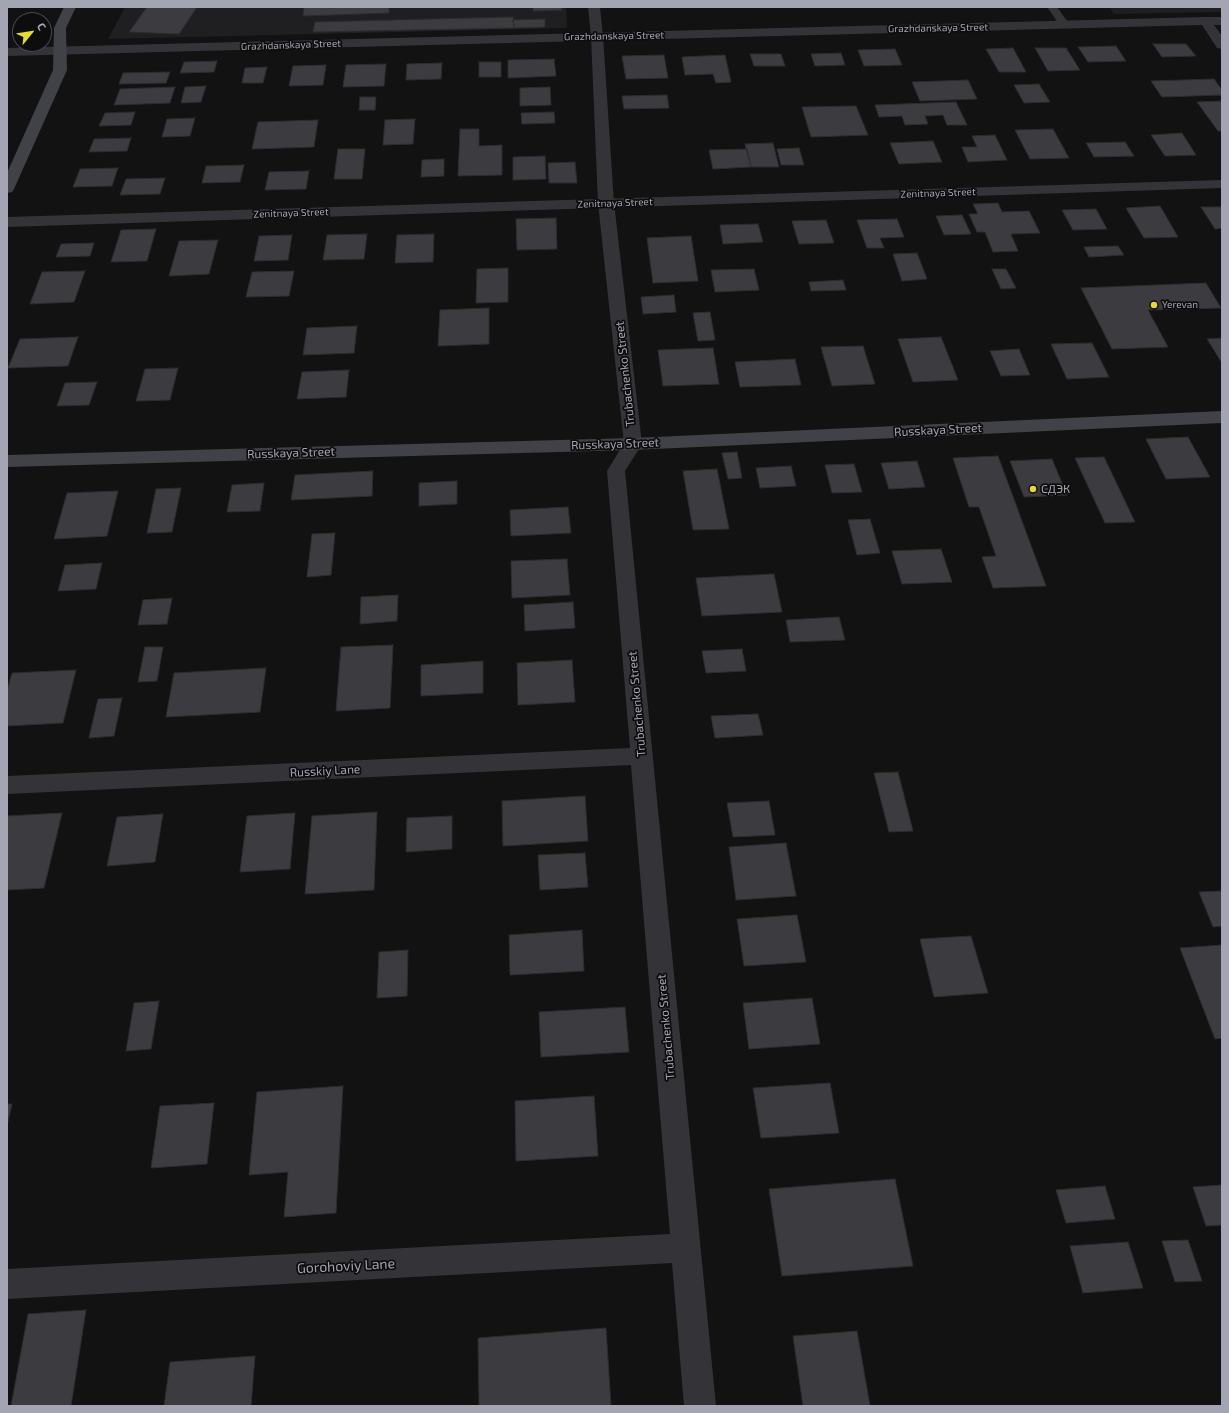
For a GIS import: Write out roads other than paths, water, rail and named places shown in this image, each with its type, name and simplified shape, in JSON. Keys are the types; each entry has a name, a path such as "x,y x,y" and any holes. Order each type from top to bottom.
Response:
{"main road":[{"path":"7,189 60,70 60,28 70,7"},
{"name":"Russkaya Street","path":"7,461 633,444 1222,417"}],"street":[{"name":"Trubachenko Street","path":"594,7 597,36 606,203 633,444 616,471 700,1406"},
{"path":"1205,21 1222,45"},
{"name":"Grazhdanskaya Street","path":"7,52 1222,21"},
{"name":"Zenitnaya Street","path":"7,222 1222,184"},
{"name":"Russkiy Lane","path":"7,785 642,756"},
{"name":"Gorohoviy Lane","path":"7,1284 686,1248"}],"lane":[{"path":"1052,7 1065,25"}],"place":[{"name":"Yerevan","path":"1154,305"},
{"name":"СДЭК","path":"1033,489"}]}
